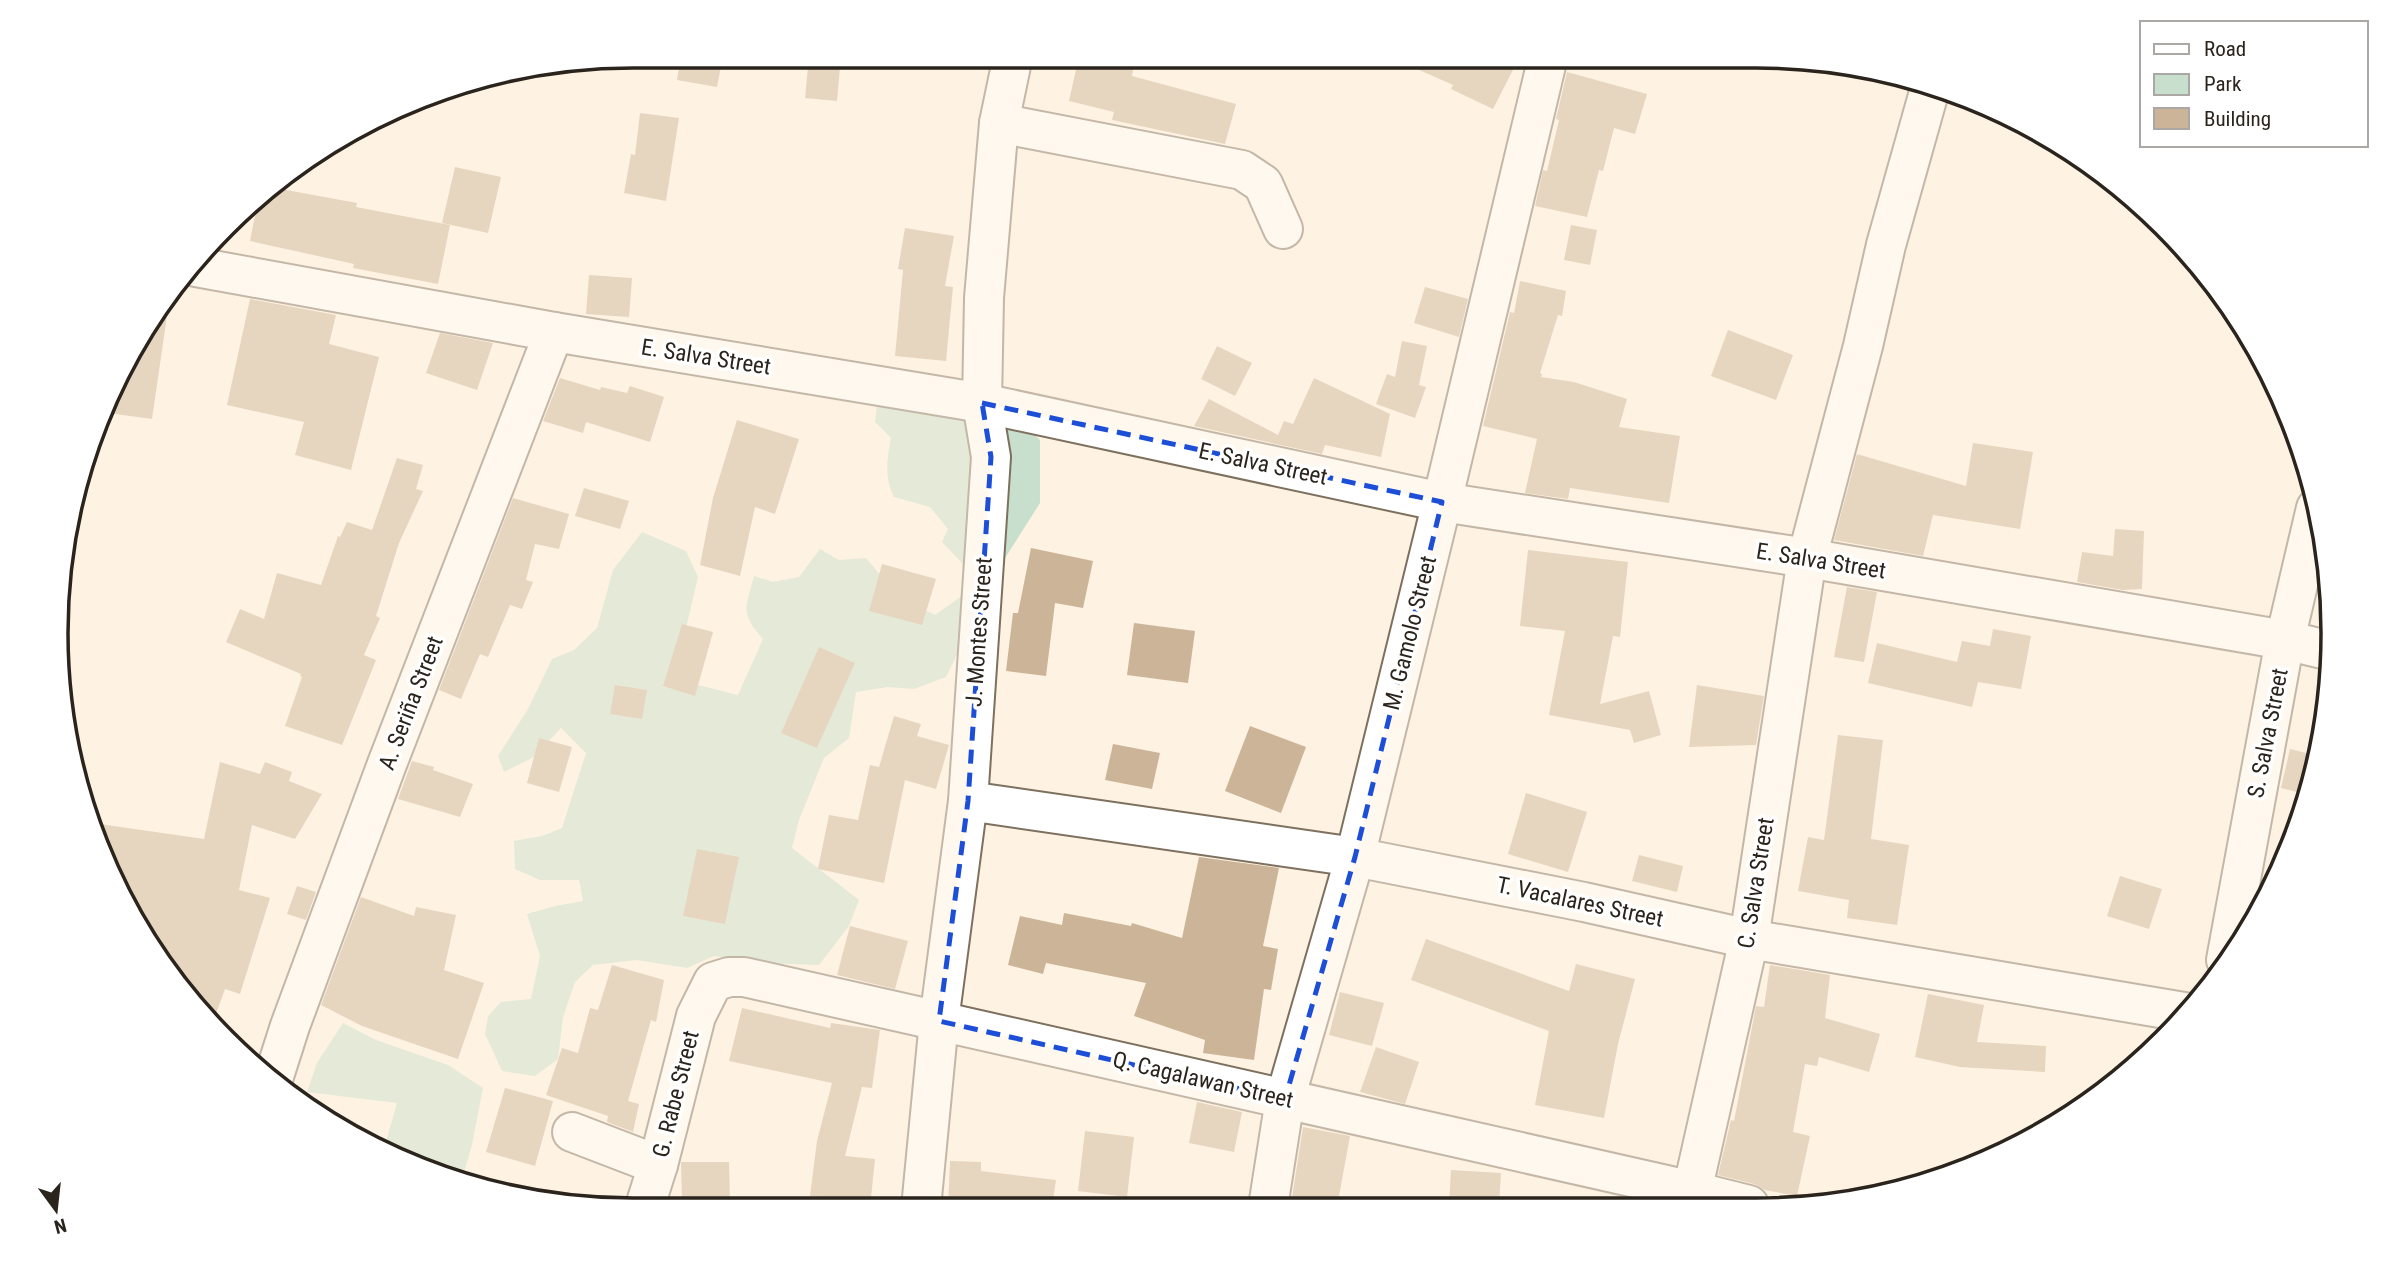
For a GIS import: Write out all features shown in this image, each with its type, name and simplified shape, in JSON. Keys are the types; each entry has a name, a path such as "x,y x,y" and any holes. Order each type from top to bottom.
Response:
{"street":[{"name":"J. Montes Street","path":"922,1198 939,1021 968,802 991,457 982,403 984,298 999,123 1010,68"},
{"name":"M. Gamolo Street","path":"1269,1198 1285,1098 1354,857 1545,68"},
{"name":"C. Salva Street","path":"1691,1198 1749,939 1807,558 1863,346 1886,246 1928,95"},
{"path":"999,123 1242,170 1263,184 1283,229"},
{"name":"E. Salva Street","path":"202,268 554,332 982,403 1442,502 1807,558 2321,648"},
{"name":"A. Seriña Street","path":"276,1070 387,764 554,332"},
{"name":"S. Salva Street","path":"2229,941 2285,640 2311,529"},
{"name":"T. Vacalares Street","path":"968,802 1354,857 1584,902 1749,939 2176,1011"},
{"name":"Q. Cagalawan Street","path":"713,982 729,977 744,977 1285,1098 1691,1198"},
{"name":"G. Rabe Street","path":"648,1198 659,1166 696,1016 713,982"},
{"path":"572,1132 659,1166"}],"highlighted area":[{"path":"982,403 1442,502 1355,857 1285,1099 939,1021 968,801 991,457"}],"green space":[{"path":"877,405 1023,423 1040,440 1040,503 1000,566 946,677 914,689 888,687 856,692 849,738 824,758 799,820 792,848 859,900 849,926 819,965 759,963 714,956 687,968 637,960 593,965 575,982 563,1017 558,1059 535,1076 502,1071 485,1034 488,1016 501,1002 531,999 540,956 527,914 583,901 579,880 540,880 515,869 514,841 542,836 562,828 586,753 561,728 534,757 504,772 498,756 528,709 552,659 574,650 597,628 613,570 642,532 686,551 698,577 674,679 738,695 763,639 750,622 746,609 754,576 773,582 799,577 820,549 839,560 866,558 898,596 935,615 959,598 967,584 962,563 942,542 948,529 930,507 894,497 888,475 891,438 875,422"},
{"path":"343,1023 376,1040 448,1065 483,1088 464,1172 386,1141 397,1103 307,1092 317,1063"}],"building":[{"path":"679,68 721,68 717,87 677,80"},
{"path":"808,68 840,68 837,101 805,98"},
{"path":"1076,68 1133,68 1132,76 1236,104 1225,144 1112,120 1114,112 1069,101"},
{"path":"1415,68 1514,68 1493,109 1451,89 1453,85"},
{"path":"1567,72 1647,94 1635,134 1614,128 1603,171 1599,170 1587,217 1535,206 1543,170 1547,171"},
{"path":"640,113 679,118 666,201 624,193 631,154 635,155"},
{"path":"455,167 501,177 488,233 442,223"},
{"path":"284,189 357,203 356,207 450,225 438,284 353,268 354,264 250,241 255,213"},
{"path":"1571,225 1597,230 1590,265 1564,260"},
{"path":"905,228 954,236 945,286 953,287 946,361 895,356 903,270 898,269"},
{"path":"589,275 632,278 629,317 586,314"},
{"path":"1520,281 1566,291 1562,316 1558,315 1541,377 1574,382 1627,399 1619,427 1680,436 1669,503 1570,488 1568,499 1525,493 1537,439 1483,426"},
{"path":"1425,287 1468,299 1459,337 1414,323"},
{"path":"250,299 336,315 329,344 379,357 351,470 295,455 304,422 227,405"},
{"path":"167,313 152,419 112,414 126,383"},
{"path":"1728,330 1793,355 1776,400 1711,376"},
{"path":"440,333 493,343 477,390 426,373"},
{"path":"1402,341 1427,346 1419,385 1426,387 1415,418 1376,404 1387,374 1395,377"},
{"path":"1217,346 1252,363 1235,396 1201,379"},
{"path":"560,378 600,390 601,387 627,393 630,386 664,397 650,442 586,422 583,433 543,421"},
{"path":"1314,378 1390,414 1381,457 1325,445 1322,454 1194,426 1209,399 1278,435 1284,421 1293,424"},
{"path":"737,420 799,439 775,514 755,507 740,576 700,565 713,498"},
{"path":"1973,443 2033,452 2020,529 1933,515 1923,556 1834,540 1857,454 1966,486"},
{"path":"397,458 423,465 416,489 423,491 399,543 376,616 380,618 364,655 376,660 342,745 285,726 301,674 226,642 240,609 264,619 277,573 321,585 338,536 340,537 347,522 372,530"},
{"path":"584,488 629,501 620,529 575,516"},
{"path":"513,498 569,514 559,549 535,544 526,580 533,582 522,609 510,605 488,657 480,654 461,699 439,690"},
{"path":"2115,529 2144,531 2142,589 2123,590 2077,582 2082,552 2113,556"},
{"path":"1031,548 1093,561 1083,608 1055,603 1046,676 1006,671 1013,613 1018,613"},
{"path":"1528,550 1628,562 1620,637 1613,636 1600,704 1649,691 1661,735 1634,743 1630,730 1549,715 1565,631 1520,626"},
{"path":"882,564 936,579 922,625 869,611"},
{"path":"1847,587 1877,592 1864,662 1834,657"},
{"path":"1134,623 1195,631 1188,683 1127,675"},
{"path":"682,624 713,632 695,696 663,686"},
{"path":"1993,629 2031,636 2021,689 1978,682 1972,707 1868,683 1877,643 1957,662 1962,641 1990,646"},
{"path":"819,647 855,663 817,748 781,733"},
{"path":"615,685 647,690 642,719 610,714"},
{"path":"1697,685 1764,696 1756,745 1689,747"},
{"path":"894,716 921,724 917,736 949,745 936,789 905,780 884,883 818,869 829,815 858,820 870,765 879,767"},
{"path":"1250,726 1306,747 1281,813 1225,791"},
{"path":"1838,735 1883,740 1871,839 1909,845 1897,925 1847,918 1849,900 1798,891 1808,837 1824,840"},
{"path":"539,738 572,747 559,792 527,783"},
{"path":"1113,744 1160,753 1152,789 1105,780"},
{"path":"2290,749 2308,753 2298,792 2281,788"},
{"path":"412,761 434,767 433,770 473,784 460,817 398,799"},
{"path":"220,762 260,774 265,762 292,772 289,781 322,794 295,839 252,825 239,890 270,898 240,994 225,989 216,1013 163,947 126,883 102,824 204,839"},
{"path":"1526,793 1587,812 1568,872 1508,854"},
{"path":"697,849 739,857 725,924 683,916"},
{"path":"1639,855 1683,866 1677,892 1632,881"},
{"path":"1199,857 1279,868 1263,946 1278,949 1271,990 1264,989 1254,1060 1203,1053 1205,1040 1134,1016 1146,983 1046,963 1043,974 1008,965 1020,916 1062,925 1064,913 1131,926 1132,923 1182,938"},
{"path":"2120,876 2162,889 2149,929 2107,916"},
{"path":"297,886 316,892 306,920 287,914"},
{"path":"361,897 414,916 416,907 456,915 444,970 484,983 458,1059 362,1026 321,1005"},
{"path":"850,926 908,941 895,989 837,975"},
{"path":"1426,939 1569,991 1576,964 1635,979 1618,1044 1604,1118 1535,1105 1549,1031 1411,980"},
{"path":"612,965 664,980 656,1022 651,1020 628,1101 639,1104 633,1132 607,1122 608,1116 546,1095 562,1048 578,1053 590,1008 598,1010"},
{"path":"1770,965 1830,975 1825,1018 1880,1034 1869,1072 1819,1057 1817,1066 1805,1064 1793,1132 1810,1136 1797,1196 1765,1190 1754,1184 1718,1175 1731,1120 1734,1121 1756,1006 1764,1007"},
{"path":"1340,992 1384,1003 1372,1046 1329,1035"},
{"path":"1928,994 1984,1005 1977,1042 2046,1046 2045,1072 1960,1067 1915,1057"},
{"path":"742,1008 830,1028 831,1023 880,1030 872,1088 862,1087 845,1156 875,1159 871,1198 810,1196 817,1141 832,1083 729,1061"},
{"path":"1376,1047 1419,1062 1405,1104 1360,1092"},
{"path":"505,1088 553,1101 535,1166 486,1152"},
{"path":"1197,1102 1242,1112 1234,1152 1189,1143"},
{"path":"1303,1127 1350,1136 1339,1198 1292,1198"},
{"path":"1085,1131 1134,1137 1127,1197 1078,1191"},
{"path":"950,1161 981,1162 981,1171 1056,1180 1053,1198 948,1198"},
{"path":"681,1162 729,1162 730,1198 682,1198"},
{"path":"1451,1170 1501,1173 1499,1198 1449,1198"}]}
